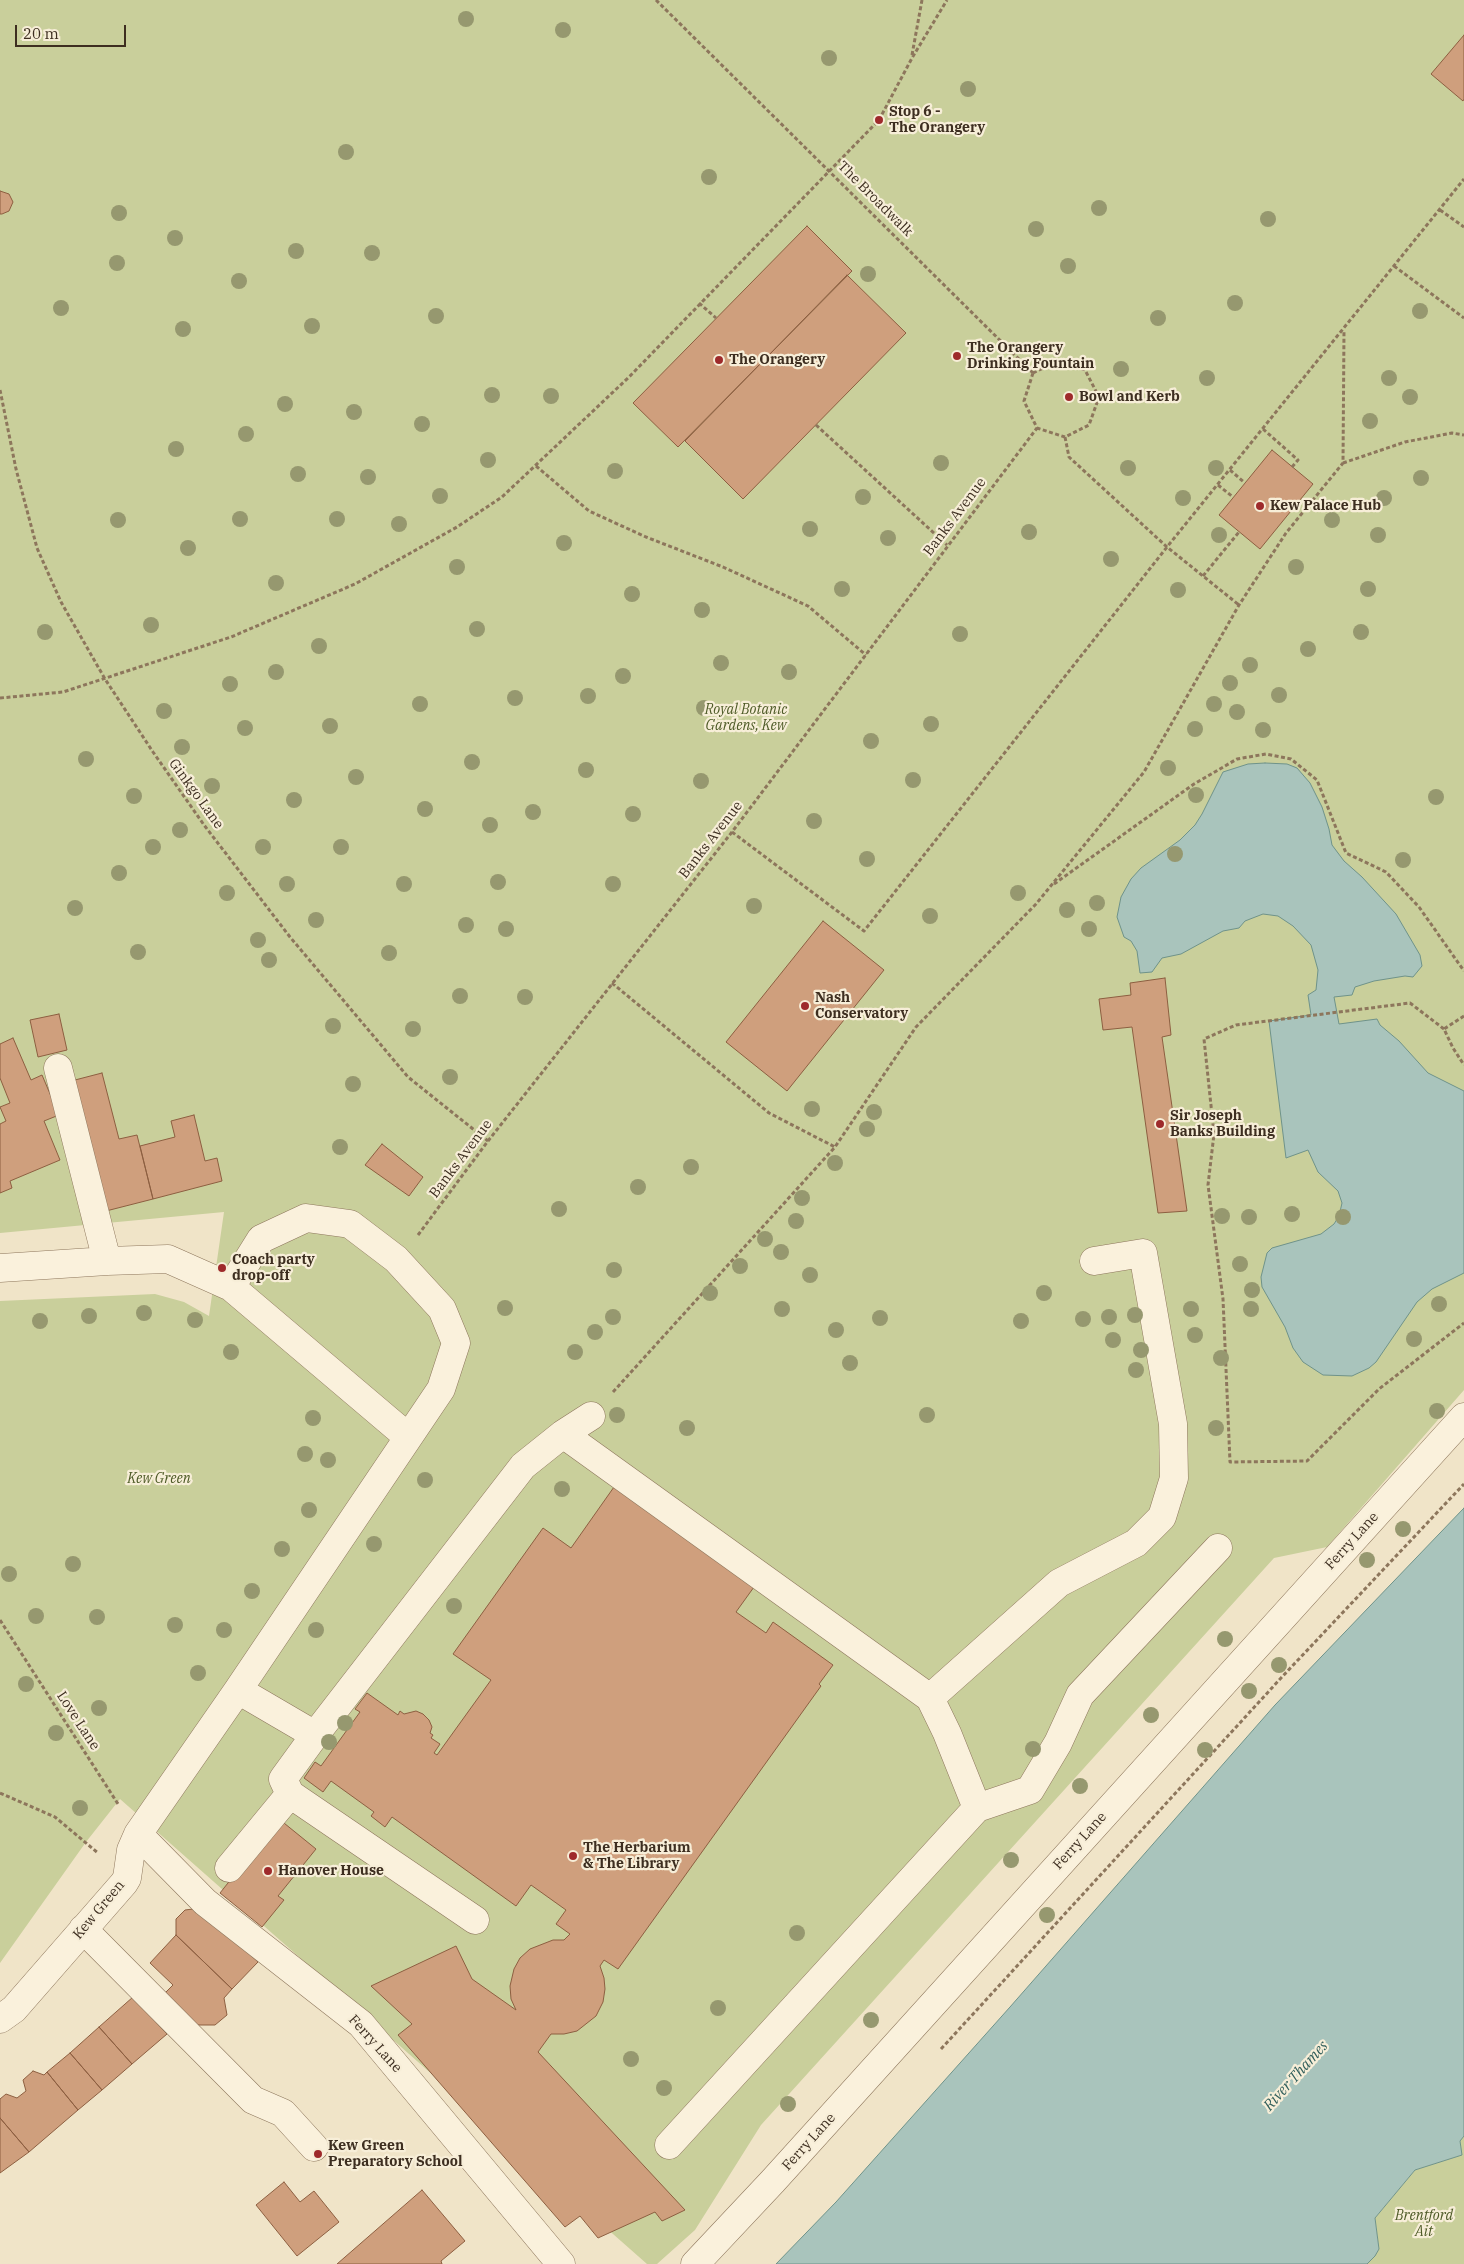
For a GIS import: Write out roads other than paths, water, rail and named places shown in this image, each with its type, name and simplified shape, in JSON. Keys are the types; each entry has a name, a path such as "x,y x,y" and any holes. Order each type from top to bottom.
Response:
{"street":[{"path":"58,1068 106,1261"},
{"name":"Kew Green","path":"0,2019 14,2009 127,1878 131,1850 138,1834 442,1389 456,1343 442,1309 396,1259 350,1224 306,1218 262,1239 231,1287"},
{"path":"930,1698 1059,1583 1136,1543 1162,1517 1174,1478 1173,1424 1143,1253 1094,1262"},
{"path":"0,1268 168,1259 231,1287 408,1437"},
{"path":"475,1920 290,1794 283,1780 315,1735 523,1466 563,1434 591,1416"},
{"name":"Ferry Lane","path":"695,2264 773,2181 1464,1417"},
{"path":"563,1434 930,1698 947,1733 977,1808"},
{"path":"669,2145 977,1808 1030,1790 1058,1743 1080,1695 1218,1548"},
{"path":"238,1690 315,1735"},
{"path":"229,1868 290,1794"},
{"name":"Ferry Lane","path":"138,1834 206,1902 360,2024 561,2264"},
{"path":"83,1929 252,2100 283,2113 314,2147"}],"water":[{"path":"1248,764 1287,764 1297,768 1310,783 1322,807 1332,845 1344,861 1362,877 1396,914 1420,955 1422,966 1413,977 1405,976 1374,981 1355,987 1352,995 1334,997 1339,1024 1377,1019 1380,1025 1399,1041 1428,1073 1464,1091 1464,1273 1432,1289 1417,1302 1376,1362 1369,1368 1352,1376 1323,1375 1303,1362 1293,1348 1285,1327 1262,1287 1261,1277 1267,1253 1272,1248 1321,1234 1334,1224 1339,1216 1342,1203 1338,1191 1318,1172 1308,1150 1286,1158 1269,1021 1311,1015 1308,995 1316,990 1318,970 1311,945 1293,926 1278,916 1263,914 1245,921 1239,928 1223,931 1181,954 1162,958 1152,972 1140,973 1137,951 1131,941 1124,937 1117,917 1121,897 1131,879 1141,868 1180,840 1195,825 1223,772"},
{"name":"River Thames","path":"1464,1508 1464,2136 1460,2141 1462,2155 1415,2170 1375,2218 1379,2249 1375,2256 1367,2264 776,2264 836,2202 1275,1705"}],"place":[{"name":"Stop 6 - The Orangery","path":"879,120"},
{"name":"The Orangery Drinking Fountain","path":"957,356"},
{"name":"The Orangery","path":"719,360"},
{"name":"Bowl and Kerb","path":"1069,397"},
{"name":"Kew Palace Hub","path":"1260,506"},
{"name":"Nash Conservatory","path":"805,1006"},
{"name":"Sir Joseph Banks Building","path":"1160,1124"},
{"name":"Coach party drop-off","path":"222,1268"},
{"name":"The Herbarium & The Library","path":"573,1856"},
{"name":"Hanover House","path":"268,1871"},
{"name":"Kew Green Preparatory School","path":"318,2154"}],"park label":[{"name":"Royal Botanic Gardens, Kew","path":"746,718"},
{"name":"Brentford Ait","path":"1424,2224"}]}
